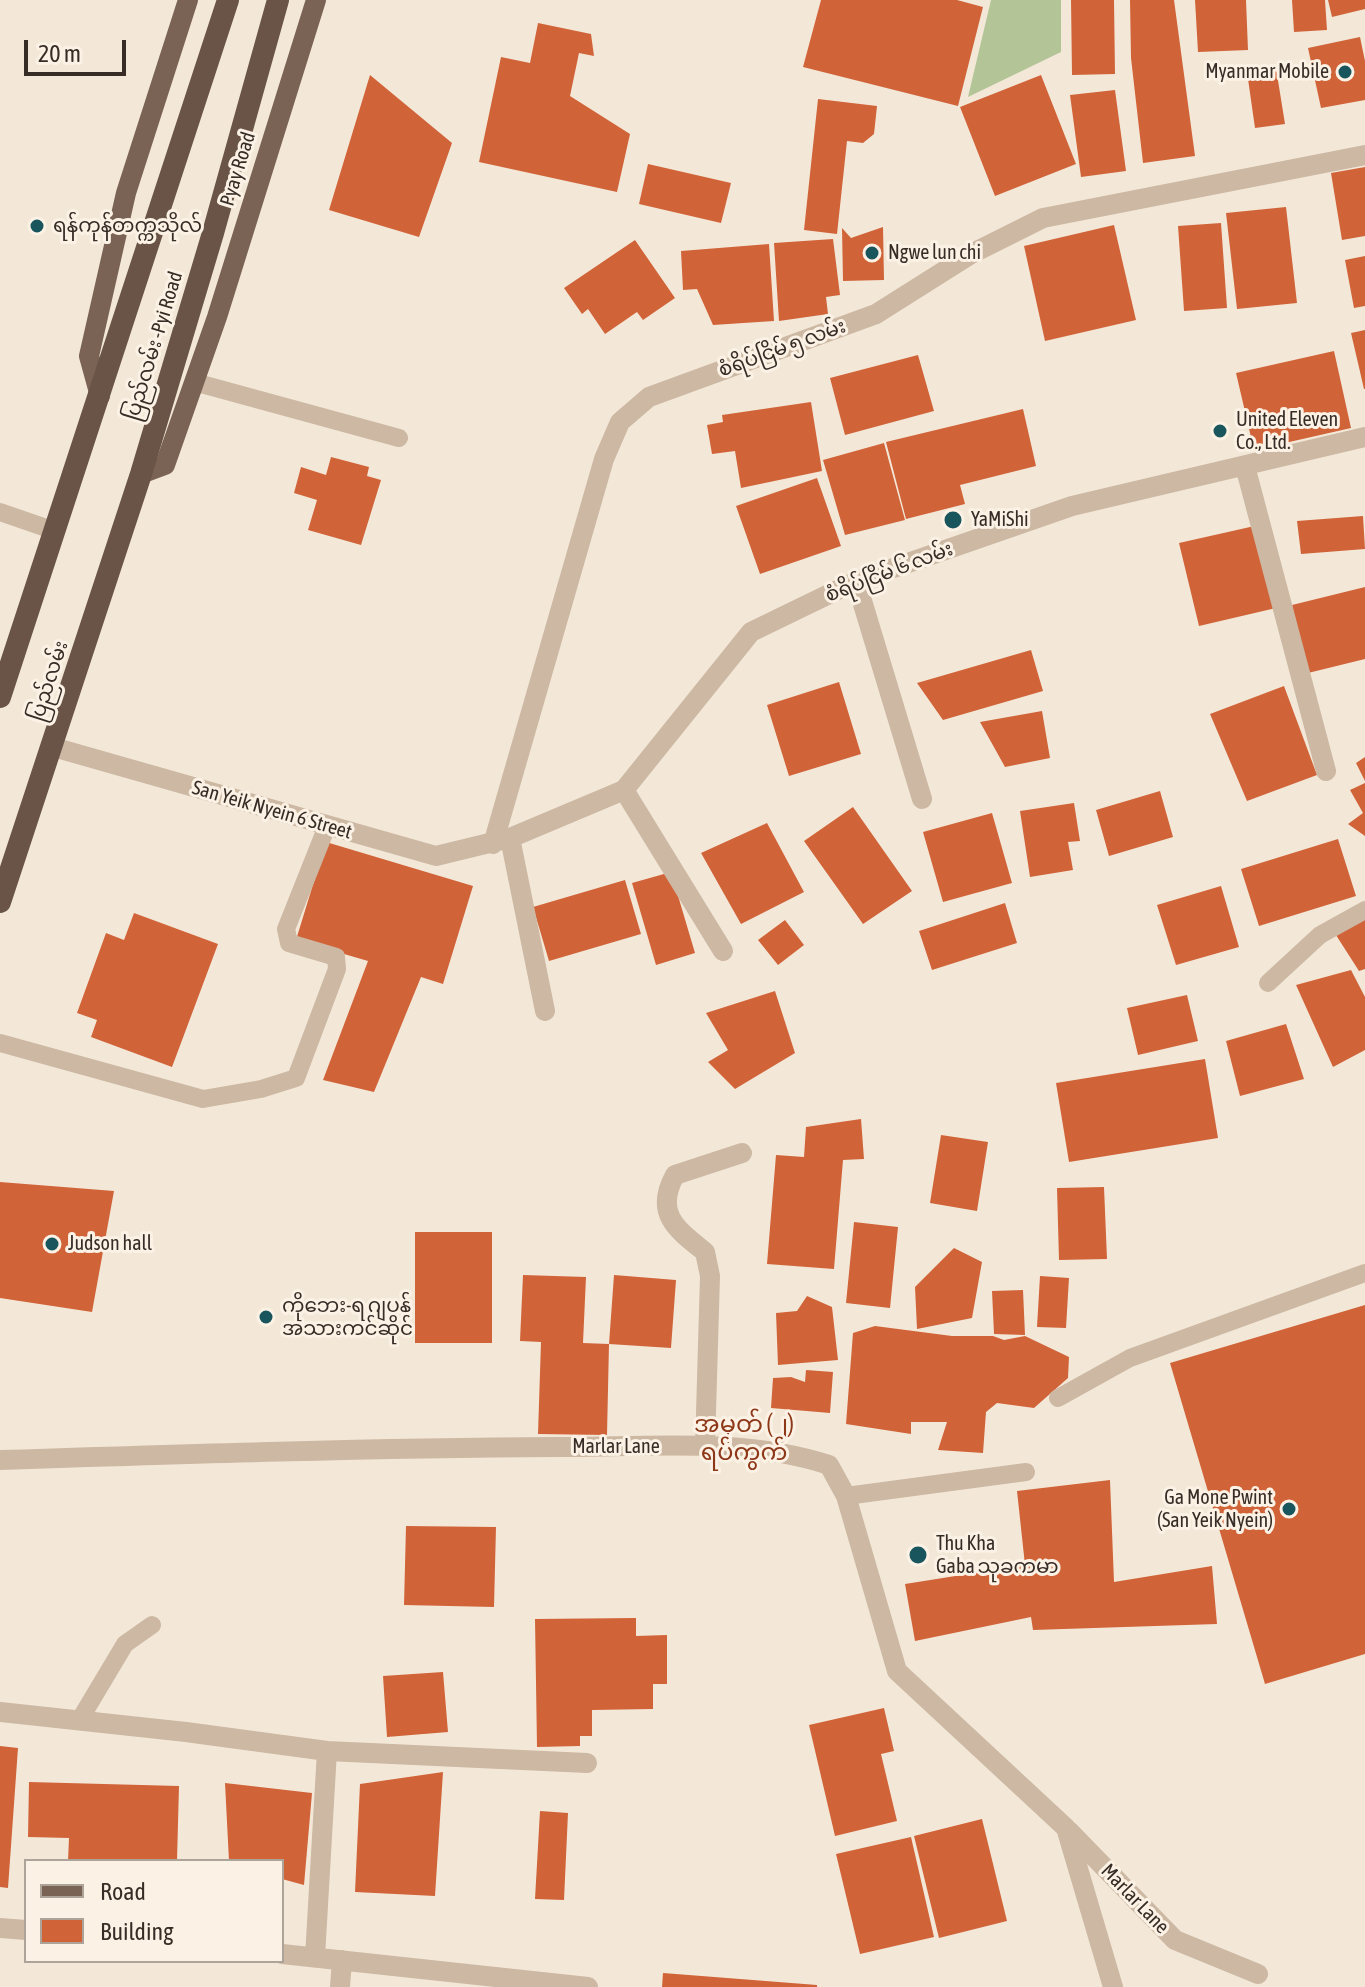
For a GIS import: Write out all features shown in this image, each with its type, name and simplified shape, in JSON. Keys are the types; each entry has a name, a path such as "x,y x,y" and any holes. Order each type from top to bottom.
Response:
{"highway":[{"name":"ပြည်လမ်း","path":"0,697 8,649 55,531 228,0"},
{"name":"Pyay Road","path":"213,233 278,0"},
{"name":"ပြည်လမ်း -Pyi Road","path":"141,474 213,233"},
{"name":"ပြည်လမ်း","path":"0,902 141,474"}],"main road":[{"path":"100,396 89,356 126,193 188,0"},
{"name":"Pyay Road","path":"141,474 165,465 316,0"}],"street":[{"name":"စံရိပ်ငြိမ် ၅ လမ်း","path":"502,841 604,459 620,422 649,397 876,314 971,254 1043,218 1365,155"},
{"name":"စံရိပ်ငြိမ် ၆ လမ်း","path":"502,841 624,790 751,632 856,581 1072,506 1365,437"},
{"path":"1245,466 1326,771"},
{"path":"856,581 922,799"},
{"name":"San Yeik Nyein 6 Street","path":"53,747 436,856 502,841"},
{"path":"624,790 723,951"},
{"path":"502,841 545,1011"},
{"path":"705,1447 710,1276 705,1252 685,1236 666,1213 666,1192 675,1175 742,1153"},
{"name":"Marlar Lane","path":"0,1460 392,1448 705,1447 797,1454 829,1465 846,1496 897,1671 1066,1828 1175,1940 1258,1974"},
{"path":"0,1712 327,1751 587,1763"},
{"path":"315,1957 327,1751"},
{"name":"Marlar Lane","path":"1066,1828 1113,1987"},
{"path":"0,1928 24,1930"},
{"path":"284,1954 588,1987"},
{"path":"340,1987 342,1960"}],"lane":[{"path":"194,382 399,438"},
{"path":"3,513 55,531"},
{"path":"0,1043 203,1099 261,1089 296,1078 337,969 336,957 289,943 286,929 327,826"},
{"path":"1268,983 1320,935 1365,910"},
{"path":"1058,1398 1130,1358 1365,1273"},
{"path":"846,1496 1026,1472"},
{"path":"79,1721 125,1644 152,1625"}],"green space":[{"path":"991,0 1061,0 1061,52 968,97"}],"building":[{"path":"821,0 957,0 983,7 958,106 803,67"},
{"path":"1071,0 1114,0 1115,74 1072,75"},
{"path":"1130,0 1174,0 1195,156 1143,163 1131,58"},
{"path":"1195,0 1246,0 1248,50 1198,52"},
{"path":"1292,0 1325,0 1327,30 1294,32"},
{"path":"1328,0 1365,0 1365,9 1332,17"},
{"path":"538,23 591,34 594,56 579,53 570,96 630,134 617,192 479,162 501,57 530,63"},
{"path":"1360,37 1365,61 1365,100 1321,108 1308,48"},
{"path":"1276,68 1285,124 1255,128 1247,72"},
{"path":"370,75 452,143 419,237 329,210"},
{"path":"1041,75 1076,164 995,196 960,107"},
{"path":"1115,90 1126,171 1081,177 1070,95"},
{"path":"818,99 877,106 874,134 863,143 847,141 837,234 804,230"},
{"path":"648,164 731,183 721,223 639,204"},
{"path":"1365,167 1365,236 1342,240 1331,173"},
{"path":"1286,207 1297,303 1237,309 1226,213"},
{"path":"1221,223 1227,308 1184,311 1178,226"},
{"path":"1114,225 1136,320 1045,341 1024,246"},
{"path":"883,227 884,280 843,281 842,228 851,238"},
{"path":"833,239 840,295 826,297 828,314 779,321 774,243"},
{"path":"635,240 675,298 643,320 637,312 605,334 588,309 582,314 564,288"},
{"path":"769,244 774,321 713,325 697,289 683,290 681,251"},
{"path":"1365,256 1365,306 1354,308 1345,260"},
{"path":"1365,330 1365,389 1364,389 1351,333"},
{"path":"1334,351 1351,428 1254,450 1236,373"},
{"path":"918,355 934,411 845,435 830,378"},
{"path":"811,402 822,471 741,488 735,451 712,454 707,425 723,422 722,415"},
{"path":"1023,409 1036,466 960,485 965,504 906,519 886,442"},
{"path":"884,443 905,520 845,535 823,460"},
{"path":"331,457 369,467 367,476 381,480 361,545 308,530 317,500 294,493 301,467 326,475"},
{"path":"817,478 841,546 760,574 736,506"},
{"path":"1363,516 1365,549 1301,554 1297,521"},
{"path":"1259,525 1276,608 1199,626 1179,543"},
{"path":"1365,587 1365,659 1308,673 1292,605"},
{"path":"1031,650 1043,691 943,720 917,683"},
{"path":"839,682 861,754 789,776 767,705"},
{"path":"1284,686 1317,775 1247,801 1210,714"},
{"path":"1042,711 1050,758 1005,767 980,722"},
{"path":"1365,757 1365,781 1356,763"},
{"path":"1365,783 1365,836 1348,824 1363,813 1350,790"},
{"path":"1160,791 1173,837 1109,856 1096,810"},
{"path":"1074,803 1080,841 1068,842 1073,870 1030,877 1020,811"},
{"path":"853,807 912,891 863,924 804,841"},
{"path":"992,813 1012,883 943,902 923,832"},
{"path":"767,823 804,892 741,924 701,853"},
{"path":"1338,839 1356,896 1259,926 1241,869"},
{"path":"326,842 473,886 443,984 421,977 374,1092 323,1080 368,961 296,940"},
{"path":"671,872 695,953 656,965 632,883"},
{"path":"625,880 641,934 549,961 533,907"},
{"path":"1221,886 1239,947 1176,965 1157,905"},
{"path":"1005,903 1017,943 932,970 919,931"},
{"path":"134,913 218,944 172,1067 91,1037 97,1020 77,1013 106,933 124,940"},
{"path":"1365,914 1365,969 1359,971 1334,932"},
{"path":"785,920 804,945 778,965 758,940"},
{"path":"1351,970 1365,997 1365,1050 1333,1067 1296,985"},
{"path":"775,991 795,1053 735,1089 708,1062 728,1050 706,1013"},
{"path":"1187,995 1198,1041 1138,1055 1127,1008"},
{"path":"1286,1024 1304,1079 1240,1096 1226,1041"},
{"path":"1205,1059 1218,1138 1069,1162 1056,1083"},
{"path":"861,1119 864,1159 843,1160 834,1269 767,1264 776,1155 804,1157 806,1127"},
{"path":"941,1135 988,1142 977,1211 930,1203"},
{"name":"Judson hall","path":"0,1182 114,1191 92,1312 0,1298"},
{"path":"1104,1187 1107,1259 1059,1260 1057,1188"},
{"path":"854,1222 898,1227 890,1308 846,1303"},
{"path":"415,1232 492,1232 492,1343 415,1343"},
{"path":"954,1248 982,1262 972,1318 917,1329 915,1287"},
{"path":"523,1275 586,1277 583,1343 609,1344 607,1435 538,1434 541,1342 520,1341"},
{"path":"614,1275 676,1280 671,1348 609,1344"},
{"path":"1040,1276 1069,1278 1066,1328 1037,1327"},
{"path":"1023,1290 1025,1335 994,1334 992,1291"},
{"path":"807,1296 832,1307 838,1360 778,1365 776,1313 797,1311"},
{"name":"Ga Mone Pwint (San Yeik Nyein)","path":"1365,1305 1365,1654 1265,1684 1170,1363"},
{"path":"875,1326 952,1336 993,1336 1004,1340 1025,1336 1069,1357 1068,1378 1034,1408 997,1403 986,1412 983,1453 938,1450 947,1422 911,1422 911,1434 846,1424 853,1333"},
{"path":"806,1370 833,1372 830,1413 771,1408 773,1378 791,1377 805,1382"},
{"path":"1110,1480 1114,1582 1212,1566 1217,1624 1033,1630 1031,1617 915,1641 905,1584 1025,1565 1017,1491"},
{"path":"406,1526 496,1527 494,1607 404,1605"},
{"path":"636,1618 636,1636 667,1635 667,1684 653,1684 653,1709 592,1710 592,1736 580,1736 580,1746 537,1747 535,1619"},
{"path":"443,1672 448,1732 387,1737 383,1676"},
{"path":"884,1708 894,1751 881,1754 897,1821 835,1836 809,1725"},
{"path":"0,1746 18,1748 8,1888 0,1887"},
{"path":"443,1772 435,1896 355,1892 360,1784"},
{"path":"29,1782 179,1786 177,1859 68,1859 69,1838 28,1837"},
{"path":"225,1783 312,1793 304,1885 284,1880 284,1859 229,1859"},
{"path":"540,1811 568,1813 564,1900 535,1899"},
{"path":"982,1819 1007,1921 939,1938 914,1836"},
{"path":"911,1837 934,1937 860,1954 836,1854"},
{"path":"663,1973 817,1985 817,1987 662,1987"}],"place":[{"name":"Myanmar Mobile","path":"1345,72"},
{"name":"ရန်ကုန်တက္ကသိုလ်","path":"37,226"},
{"name":"Ngwe lun chi","path":"872,253"},
{"name":"United Eleven Co., Ltd.","path":"1220,431"},
{"name":"YaMiShi","path":"953,520"},
{"name":"Judson hall","path":"52,1244"},
{"name":"ကိုဘေး-ရ ဂျပန် အသားကင်ဆိုင်","path":"266,1317"},
{"name":"Ga Mone Pwint (San Yeik Nyein)","path":"1289,1509"},
{"name":"Thu Kha Gaba သုခကမာ","path":"918,1555"}],"district":[{"name":"အမှတ် (၂) ရပ်ကွက်","path":"744,1438"}]}
